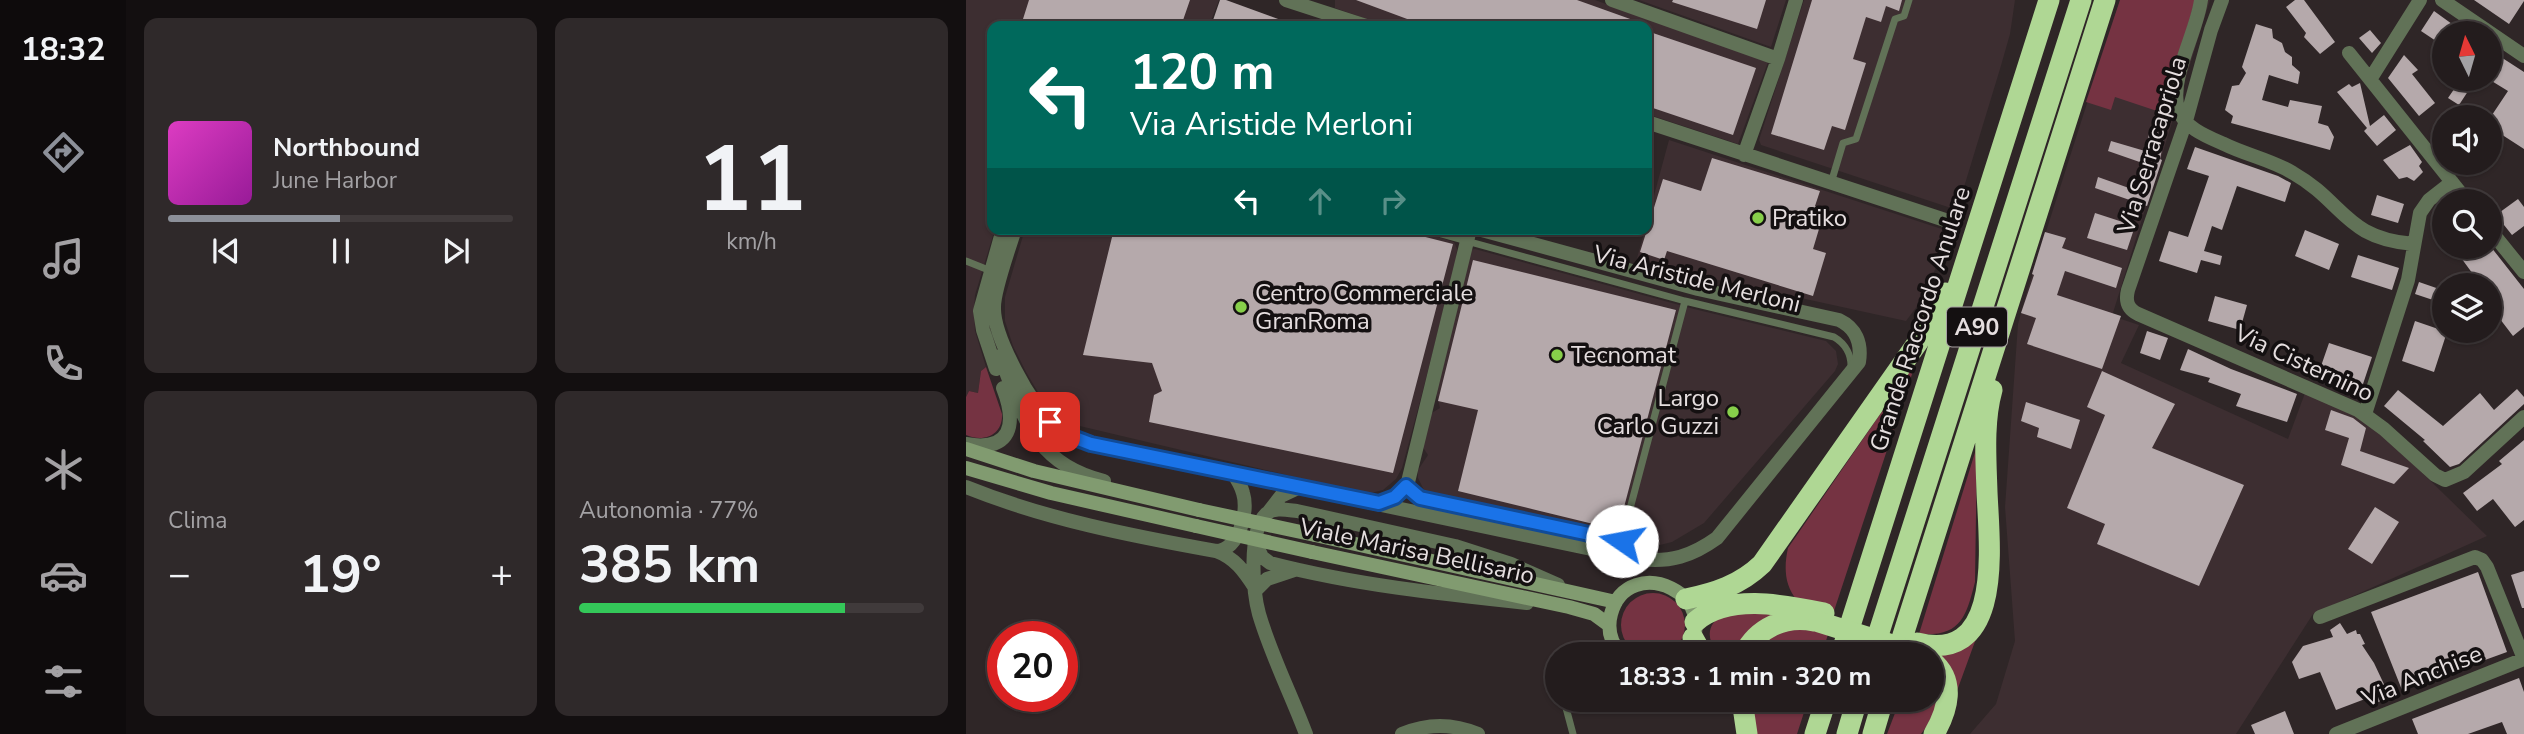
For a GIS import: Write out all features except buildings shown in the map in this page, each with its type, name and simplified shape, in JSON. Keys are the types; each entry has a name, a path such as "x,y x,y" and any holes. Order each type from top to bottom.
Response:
{"highway":[{"name":"Grande Raccordo Anulare","path":"1845,642 2049,0"},
{"name":"A90","path":"1876,642 2081,0"},
{"path":"1919,642 2012,292 2105,0"},
{"path":"1686,599 1713,593 1736,583 1753,572 1769,555 1918,342 1971,246"},
{"path":"1944,643 1959,639 1976,622 1985,601 1990,571 1987,423 1990,395 2006,344 2012,292"},
{"path":"1693,642 1713,610 1742,605 1772,605 1822,617 1887,642"},
{"path":"1752,642 1772,625 1822,617"},
{"path":"1934,734 1944,712 1948,694 1944,677"},
{"path":"1744,712 1747,734"},
{"path":"1815,734 1822,712"},
{"path":"1846,734 1853,712"},
{"path":"1873,734 1879,712"}],"main road":[{"name":"Viale Marisa Bellisario","path":"966,449 1023,468 1616,602"},
{"name":"Viale Marisa Bellisario","path":"966,468 1051,492 1196,526 1569,607 1594,614 1609,625"},
{"path":"1613,642 1609,625 1616,602 1632,587 1648,583 1668,586 1686,599 1692,609 1693,642"}],"street":[{"path":"1286,0 1329,7 1356,21"},
{"path":"1612,0 1778,59"},
{"path":"1744,155 1796,0"},
{"path":"2201,0 2180,77 2182,115 2218,142 2288,170 2314,187 2358,228 2384,240 2414,244"},
{"name":"Via Serracapriola","path":"2127,304 2128,290 2182,115 2222,0"},
{"path":"2371,78 2420,0"},
{"path":"2442,0 2524,56"},
{"path":"2349,53 2458,189"},
{"path":"1652,123 1945,220"},
{"path":"2365,414 2409,280 2420,214 2425,205 2452,182"},
{"path":"966,444 995,443 1006,435 1011,425 1009,406 982,330 980,317 1001,235"},
{"path":"1013,235 994,307 993,332 997,349 1028,423 1047,451 1060,464 1081,474 1161,494 1194,508"},
{"name":"Via Aristide Merloni","path":"994,307 998,326 1014,367 1039,410 1055,428 1070,436 1091,444 1379,503 1497,521 1620,548 1645,560 1683,558 1707,545 1726,528 1858,362 1859,345 1853,330 1839,320 1698,289 1500,235"},
{"path":"1379,503 1395,497 1406,486 1468,236"},
{"path":"2502,245 2524,272"},
{"name":"Via Cisternino","path":"2127,304 2138,314 2365,414 2435,475 2445,480 2464,472 2524,417"},
{"path":"1216,551 1223,551 1231,546 1242,517 1243,492 1233,473"},
{"path":"966,487 1049,514 1216,551 1238,563 1256,590"},
{"path":"1267,514 1281,496 1300,487"},
{"name":"Viale Marisa Bellisario","path":"1569,607 1397,589 1298,569 1264,559 1256,544 1260,525 1267,514 1279,509 1297,511 1455,546 1511,564 1578,594"},
{"path":"1256,544 1256,590 1261,618 1306,734"},
{"path":"2320,617 2467,559 2479,558 2487,567 2524,659"},
{"name":"Viale Marisa Bellisario","path":"1256,590 1272,576 1298,569"},
{"name":"Via Anchise","path":"2336,734 2524,659"},
{"path":"1402,734 1416,728 1439,725 1454,726 1478,734"}],"lane":[{"path":"1831,183 1843,143 1856,139 1895,19 1904,16 1909,0"},
{"name":"Via Aristide Merloni","path":"1468,236 1685,301 1834,337 1847,349 1851,362 1849,376"},
{"path":"966,261 991,271"},
{"path":"1620,548 1685,301"},
{"path":"1406,486 1420,498 1497,521"},
{"path":"1567,712 1573,734"}],"shaded area":[{"path":"966,0 1219,0 1211,21 987,21 987,235 993,235 975,295 974,310 975,331 986,367 981,371 978,393 969,391 966,397"},
{"path":"1335,0 1595,0 1768,62 1738,144 1652,116 1652,21 1373,21 1335,8"},
{"path":"1639,0 1786,0 1771,47"},
{"path":"1804,0 2015,0 2010,34 1957,210 1761,145 1759,140"},
{"path":"2120,0 2210,0 2112,316 2139,325 2121,363 2288,439 2305,393 2365,417 2487,536 2313,614 2236,734 1970,734 1996,704 2015,641 2005,507 2018,324"},
{"path":"2120,0 2195,0 2163,113 2115,97 2111,110 2086,102"},
{"path":"1669,140 1948,231 1927,293 1906,321 1636,262 1643,235 1652,235 1652,203"},
{"path":"1023,235 1432,235 1454,242 1457,249 1402,468 1396,479 1383,490 1367,494 1067,423 1045,404 1013,346 1005,321 1005,297"},
{"path":"1475,249 1694,309 1826,341 1836,351 1838,364 1835,371 1704,523 1672,542 1660,545 1637,543 1616,533 1430,493 1424,490 1418,478 1418,470 1428,455 1422,446 1430,414 1440,408 1436,392 1470,250"},
{"path":"1916,362 1834,611 1797,600 1786,575 1788,548"},
{"path":"986,367 1002,414 996,432 979,438 966,435 966,397 969,391 978,393 981,371"},
{"path":"1977,446 1975,582 1972,595 1959,623 1944,632 1919,634"},
{"path":"1647,593 1659,593 1671,598 1680,607 1685,619 1685,631 1680,642 1626,642 1621,631 1621,619 1626,607 1635,598"},
{"path":"1724,614 1783,614 1750,642 1711,642 1710,630"},
{"path":"1981,625 1954,699 1944,674 1944,652"},
{"path":"1779,629 1829,631 1826,642 1764,642"},
{"path":"1750,712 1804,712 1797,734 1752,734"},
{"path":"1895,712 1933,712 1921,734 1887,734"}],"place":[{"name":"Pratiko","path":"1758,218"},
{"name":"Centro Commerciale GranRoma","path":"1241,307"},
{"name":"Tecnomat","path":"1557,355"},
{"name":"Largo Carlo Guzzi","path":"1733,412"}],"route":[{"path":"1050,422 1055,428 1091,444 1379,503 1402,493 1406,486 1420,498 1622,541"}]}
